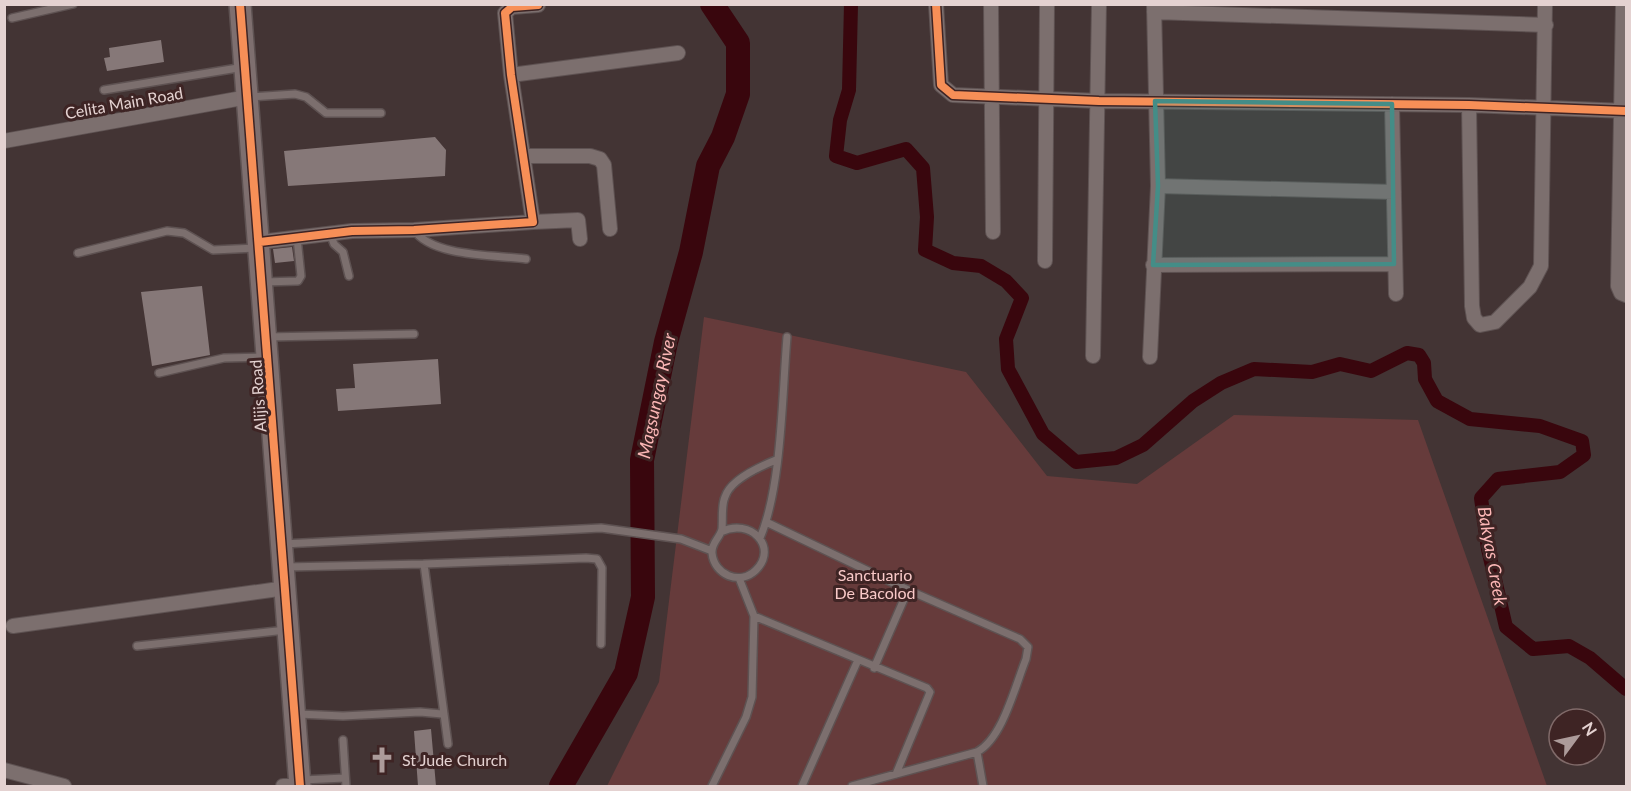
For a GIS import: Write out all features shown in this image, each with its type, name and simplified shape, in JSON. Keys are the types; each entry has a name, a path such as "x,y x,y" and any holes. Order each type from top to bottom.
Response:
{"main road":[{"name":"Alijis Road","path":"240,4 283,544 295,714 296,785"}],"street":[{"path":"936,4 940,85 953,95 1099,101 1544,106 1624,111"},
{"path":"991,4 993,232"},
{"path":"1046,261 1047,4"},
{"path":"1093,356 1099,4"},
{"path":"1469,105 1472,306 1474,318 1480,325 1495,322 1530,287 1542,266 1545,4"},
{"path":"1623,4 1624,111 1618,286 1621,293 1626,295"},
{"path":"533,222 511,75 505,13 512,8 538,5"},
{"path":"1150,357 1158,186 1154,8 1546,26"},
{"path":"511,75 678,53"},
{"name":"Celita Main Road","path":"4,141 248,97"},
{"path":"1392,104 1396,294"},
{"path":"524,156 590,156 600,159 604,165 610,229"},
{"path":"1158,186 1394,192"},
{"path":"260,244 330,233 578,220 580,239"},
{"path":"1154,265 1394,264"},
{"path":"13,626 286,588"},
{"path":"4,770 64,786"}],"lane":[{"path":"12,18 72,4"},
{"path":"104,90 246,66"},
{"path":"248,97 295,94 306,97 326,113 381,113"},
{"path":"414,230 423,241 442,249 526,259"},
{"path":"78,253 167,231 184,232 213,250 260,244"},
{"path":"330,233 333,244 343,252 349,276"},
{"path":"263,282 298,281 301,276 297,238"},
{"path":"159,373 268,347 414,334"},
{"path":"759,538 766,522 776,460 787,337"},
{"path":"721,532 724,497 728,490 754,470 776,460"},
{"path":"766,522 908,590 1020,639 1028,647 1026,659 996,734 977,752 852,786"},
{"path":"742,526 752,530 759,538 763,548 763,559 758,569 750,575 739,578 719,571 712,551 715,540 721,532 731,527 742,526"},
{"path":"283,544 621,529 681,539 712,551"},
{"path":"284,567 586,558 597,560 603,568 601,644"},
{"path":"424,564 442,714 448,744"},
{"path":"712,786 746,717 752,697 754,616 739,578"},
{"path":"874,668 908,590"},
{"path":"754,616 874,668 927,688 930,692 896,774"},
{"path":"137,646 289,629"},
{"path":"802,786 858,660"},
{"path":"295,714 351,716 420,712 442,714"},
{"path":"296,785 345,782 343,740"},
{"path":"977,752 983,786"}],"highlighted area":[{"path":"1155,101 1392,104 1394,264 1153,265 1158,186"}],"green space":[{"name":"Sanctuario De Bacolod","path":"704,317 966,372 1047,476 1137,484 1234,415 1418,420 1547,786 607,786 659,682"}],"building":[{"path":"161,40 164,62 107,71 104,58 110,57 109,48"},
{"path":"435,137 446,150 445,176 288,186 284,151"},
{"path":"292,247 294,261 275,263 273,249"},
{"path":"202,286 210,355 152,366 141,292"},
{"path":"438,359 441,404 338,411 336,389 355,388 353,364"},
{"path":"431,729 436,786 418,786 414,731"}],"waterway":[{"name":"Magsungay River","path":"561,786 626,673 643,597 642,460 666,342 691,252 708,166 723,137 738,94 738,43 712,4"},
{"name":"Bakyas Creek","path":"851,4 849,90 840,120 836,156 857,163 906,149 923,168 927,217 925,250 953,263 981,266 1006,281 1022,298 1006,339 1008,369 1043,434 1076,462 1116,458 1143,445 1193,401 1221,383 1254,369 1312,372 1340,364 1371,371 1407,353 1419,355 1424,363 1425,379 1437,401 1470,419 1540,426 1582,441 1584,455 1560,472 1498,479 1481,498 1488,549 1506,627 1533,649 1569,646 1590,658 1626,689"}],"cycle path":[{"path":"240,4 300,786"},
{"path":"936,4 941,85 953,95 1099,101 1469,105 1626,111"},
{"path":"260,242 352,231 414,230 533,222 511,75 505,13 512,7 538,5"}],"place":[{"name":"St Jude Church","path":"382,760"}]}
